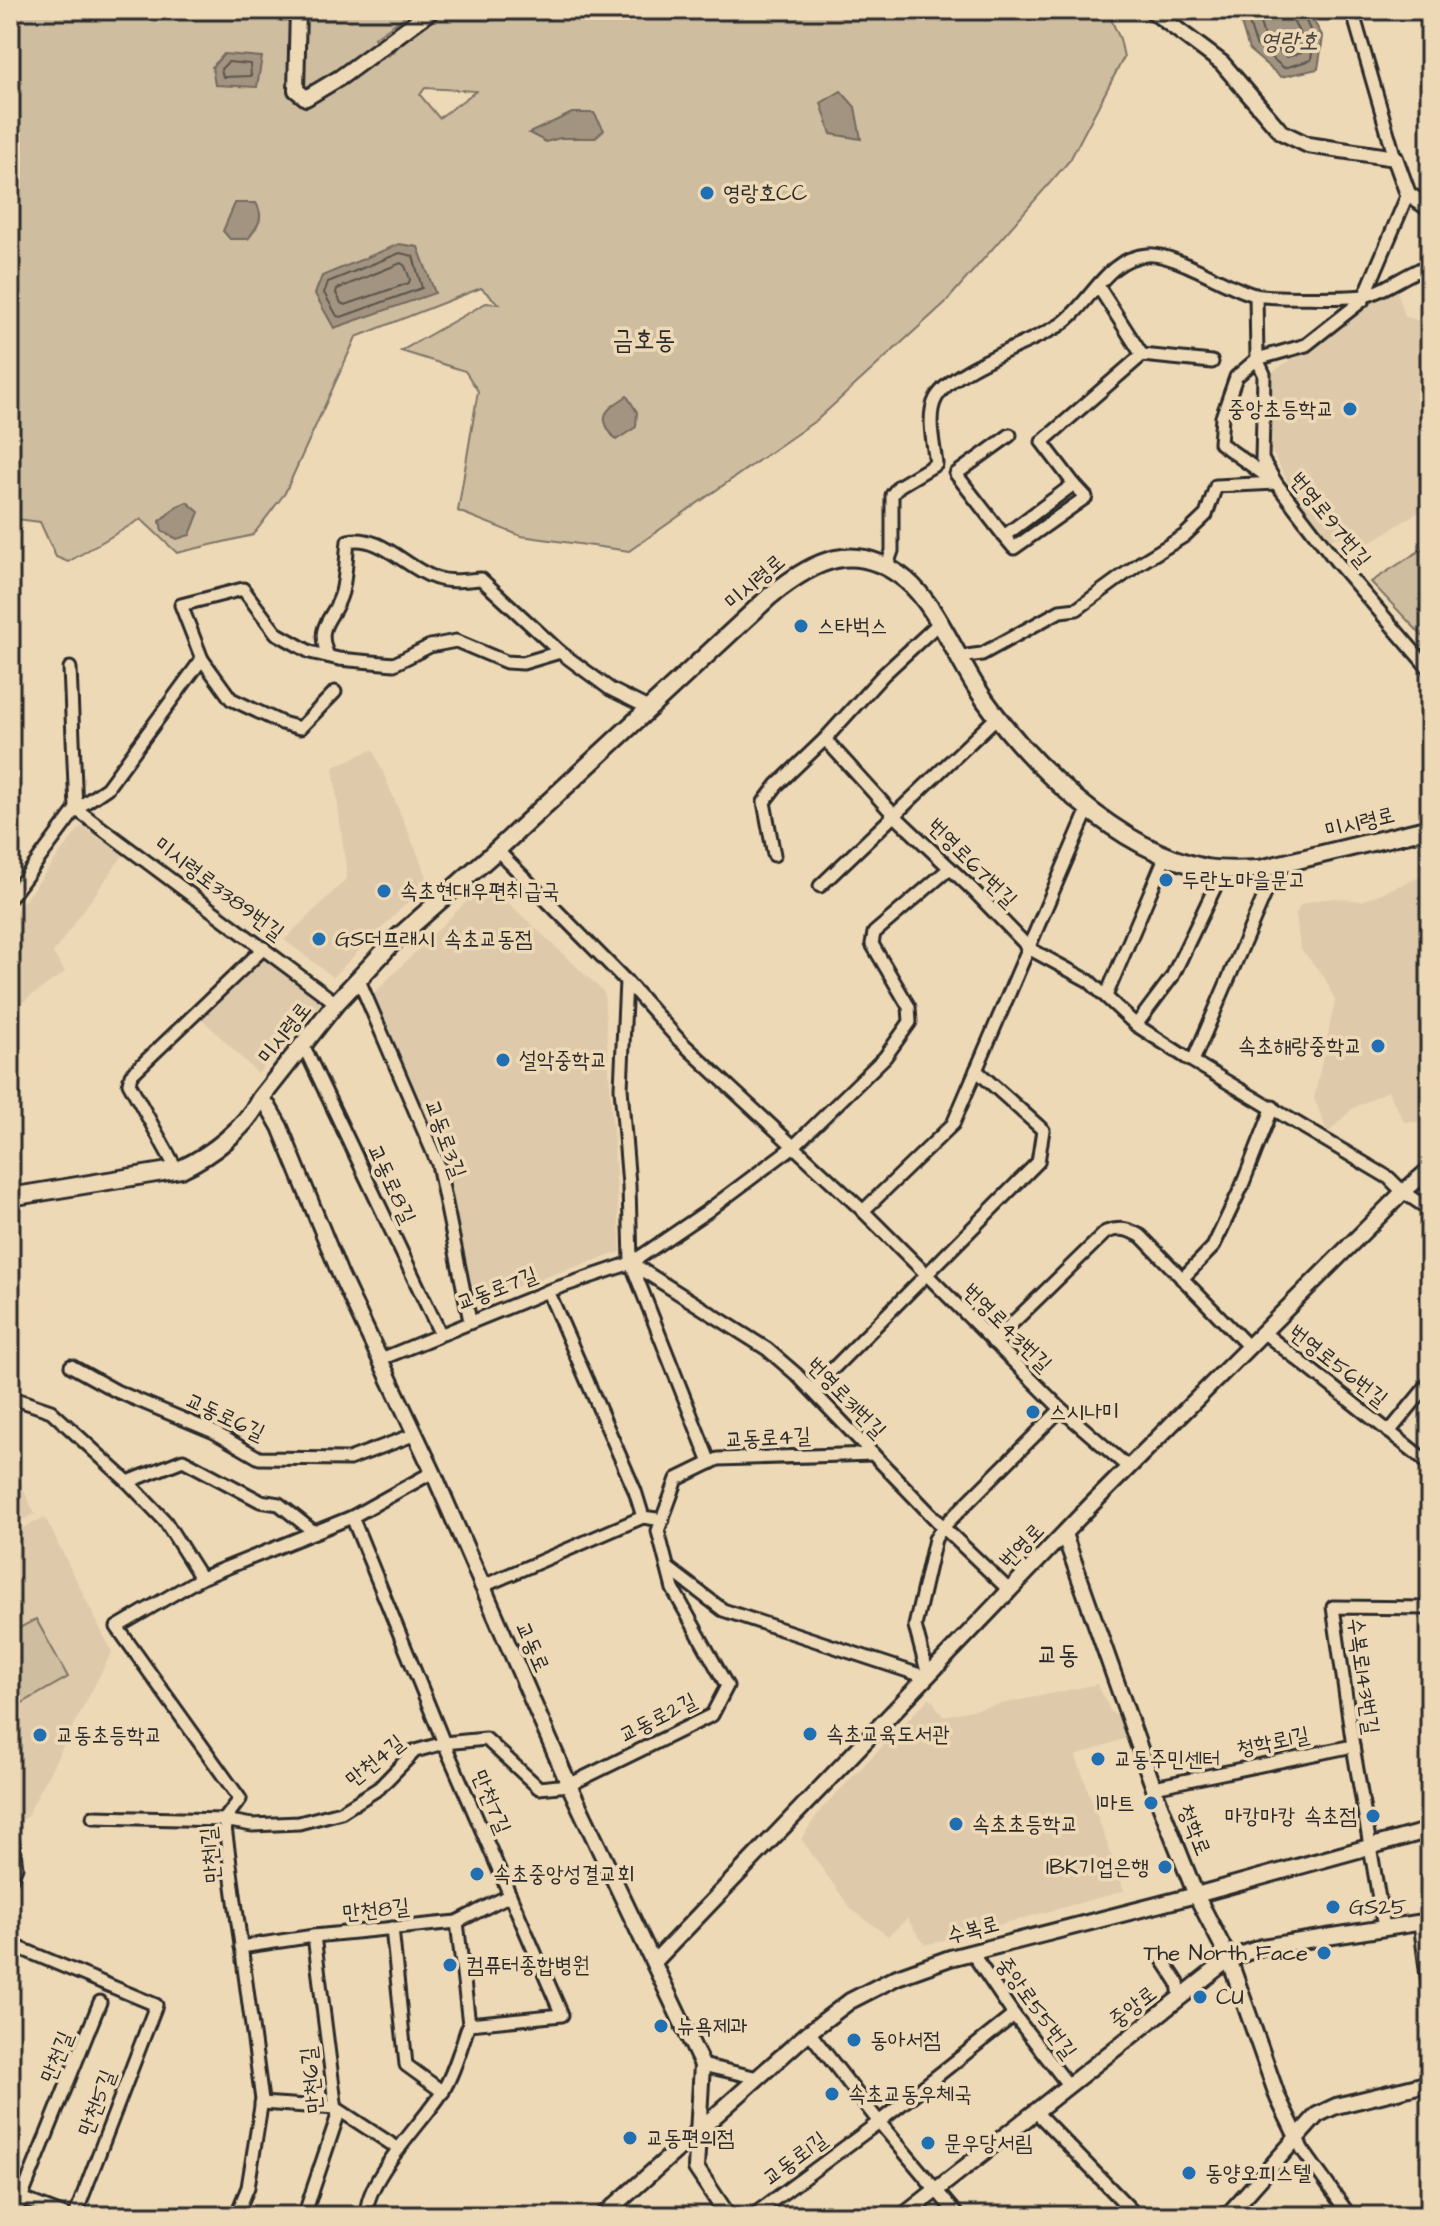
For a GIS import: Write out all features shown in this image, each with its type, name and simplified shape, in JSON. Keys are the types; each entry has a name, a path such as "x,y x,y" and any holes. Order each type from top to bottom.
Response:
{"main road":[{"name":"미시령로","path":"10,1188 172,1161 211,1143 260,1099 336,1003 394,941 497,850 770,596 806,568 825,561 846,558 868,561 908,582 924,600 997,717 1034,763 1061,787 1129,836 1166,855 1203,867 1232,871 1260,869 1430,828"},
{"name":"미시령로","path":"10,1197 181,1169 195,1163 243,1124 253,1114 260,1099"}],"street":[{"path":"298,10 296,90 306,98 341,77 432,10"},
{"path":"1151,10 1222,63 1281,132 1308,145 1395,158"},
{"path":"1352,10 1408,194 1430,209"},
{"path":"1257,359 1306,345 1363,300 1408,194"},
{"path":"886,568 892,551 892,495 899,486 936,464 932,430 936,397 956,377 1062,323 1110,272 1129,258 1151,254 1256,295 1365,296 1430,265"},
{"path":"1098,286 1142,355"},
{"path":"958,657 982,654 1060,611 1077,609 1140,563 1184,536 1206,515 1216,486 1276,483 1262,459 1264,374 1257,359 1256,295"},
{"path":"1010,435 956,474 1004,536 1074,484 1042,442 1142,355 1212,362"},
{"name":"번영로97번길","path":"1257,359 1236,377 1222,417 1220,443 1276,483 1336,561 1430,670"},
{"path":"328,656 321,640 323,630 342,594 348,541 356,539 373,544 435,578 459,581 481,579 560,652 610,689 648,708"},
{"path":"335,692 300,728 231,699 202,659 181,605 243,589 276,633 310,652 328,656 394,664 430,646 456,641 506,662 523,663 560,652"},
{"path":"774,855 764,802 883,675 938,624"},
{"path":"10,898 76,809 107,788 202,659"},
{"path":"70,668 76,809"},
{"path":"820,886 997,717"},
{"name":"번영로67번길","path":"825,739 893,814 1030,949 1089,981 1136,1025 1389,1178 1403,1192 1430,1210"},
{"path":"863,1211 953,1124 1089,807"},
{"name":"미시령로3389번길","path":"76,809 336,1003"},
{"name":"번영로43번길","path":"497,850 626,981 679,1040 863,1211 1061,1409 1128,1467"},
{"path":"1106,996 1166,855"},
{"name":"교동로7길","path":"381,1359 548,1291 631,1263 794,1146 885,1057 910,1022 909,1007 872,944 874,933 950,868"},
{"path":"1193,1061 1271,880"},
{"path":"1136,1025 1172,977 1216,885"},
{"path":"172,1161 129,1083 131,1075 264,948"},
{"name":"교동로3길","path":"358,978 438,1164 470,1321"},
{"path":"626,981 621,1088 631,1263 710,1463"},
{"name":"교동로8길","path":"307,1053 440,1333"},
{"path":"812,1390 1038,1162 1043,1130 976,1070"},
{"name":"교동로","path":"260,1099 268,1106 280,1127 340,1274 416,1434 569,1785 702,2065 696,2168 728,2216"},
{"path":"1182,1279 1213,1247 1241,1188 1273,1107"},
{"name":"번영로","path":"654,1962 1128,1467 1403,1192 1430,1169"},
{"path":"993,1342 1106,1232 1116,1228 1128,1229 1141,1236 1248,1346"},
{"name":"번영로31번길","path":"631,1263 767,1349 812,1390 943,1527 1009,1590"},
{"path":"548,1291 635,1491 643,1517 660,1525"},
{"name":"번영로56번길","path":"1263,1332 1430,1464"},
{"name":"교동로6길","path":"71,1366 116,1391 214,1432 259,1458 349,1459 416,1434"},
{"name":"번영로56번길","path":"1389,1432 1430,1382"},
{"path":"10,1397 51,1411 128,1482 165,1521 201,1578"},
{"path":"927,1676 915,1626 935,1539 943,1527 1061,1409"},
{"name":"교동로4길","path":"660,1525 677,1479 718,1459 873,1454"},
{"path":"128,1482 183,1460 260,1501 279,1504 314,1532"},
{"name":"만천1길","path":"236,2216 248,2187 261,2103 224,1820 240,1799 117,1627 201,1578 352,1517 433,1472"},
{"name":"만천7길","path":"352,1517 444,1743 562,2015 469,2024"},
{"path":"481,1587 643,1517"},
{"name":"교동로2길","path":"569,1785 712,1715 727,1686 673,1589 660,1525"},
{"name":"청학로","path":"1064,1534 1154,1787 1196,1895 1229,1959 1278,2098 1297,2137"},
{"path":"667,1567 723,1610 927,1676"},
{"name":"수복로143번길","path":"1384,1928 1333,1607 1430,1608"},
{"name":"만천4길","path":"93,1817 224,1820 252,1825 299,1823 341,1812 379,1788 415,1751 444,1743 486,1739 539,1788 569,1785"},
{"name":"청학로1길","path":"1154,1787 1353,1746"},
{"name":"수복로","path":"603,2216 809,2032 850,2001 897,1977 972,1953 1430,1830"},
{"path":"10,1881 16,1867 13,1844"},
{"name":"만천8길","path":"241,1947 314,1936 457,1922 510,1895"},
{"path":"367,2216 366,2206 381,2175 443,2092 469,2024 457,1922"},
{"path":"1425,1922 1430,1999"},
{"name":"중앙로","path":"903,2216 1229,1959 1262,1947 1425,1922"},
{"path":"392,1928 406,2065 443,2092"},
{"name":"만천6길","path":"304,2216 337,2118 314,1936"},
{"name":"만천5길","path":"10,1944 156,2005 75,2216"},
{"name":"중앙로55번길","path":"972,1953 1014,2015 1069,2086"},
{"path":"1159,1954 1178,1983 1180,1998"},
{"name":"만천길","path":"14,2216 100,2002"},
{"name":"교동로1길","path":"752,2216 879,2122 1014,2015"},
{"path":"809,2032 958,2216"},
{"path":"702,2065 758,2078"},
{"path":"1227,2216 1306,2126 1325,2111 1430,2083"},
{"path":"261,2103 336,2108 399,2149"},
{"path":"1036,2112 1137,2216"},
{"path":"1297,2137 1302,2149 1350,2216"},
{"path":"10,2194 67,2216"}],"shaded area":[{"path":"10,10 402,10 404,17 374,38 388,56 424,24 422,10 1107,10 1124,57 1070,160 945,303 818,419 629,551 521,536 458,511 478,391 465,371 401,351 486,303 499,304 481,288 356,337 285,493 253,535 177,553 141,519 68,562 56,557 40,522 17,519 10,522","holes":["425,88 476,91 439,118 420,95"]},
{"name":"중앙초등학교","path":"1396,287 1405,316 1423,322 1430,317 1430,505 1363,547 1348,543 1343,537 1328,539 1308,519 1268,445 1271,373"},
{"path":"1430,544 1430,644 1371,582"},
{"path":"373,749 429,881 333,977 284,940 347,878 333,767"},
{"path":"81,826 124,854 53,953 65,972 10,1011 10,919"},
{"name":"속초해랑중학교","path":"1430,875 1430,1123 1404,1122 1388,1091 1352,1109 1328,1133 1314,1098 1335,1001 1325,978 1300,948 1296,914 1300,905 1315,900 1337,898 1362,901"},
{"name":"설악중학교","path":"486,882 604,992 621,1252 473,1301 439,1155 371,996"},
{"path":"266,954 325,998 258,1074 201,1018"},
{"path":"10,1460 35,1514 10,1526"},
{"name":"교동초등학교","path":"45,1517 112,1652 26,1818 10,1823 10,1534"},
{"path":"36,1619 68,1677 10,1710 10,1633"},
{"name":"속초초등학교","path":"1097,1684 1111,1712 1124,1720 1129,1737 1076,1756 1124,1891 925,1945 907,1919 888,1936 851,1909 801,1839 821,1809 930,1697 943,1716"}],"water":[{"name":"영랑호","path":"1237,10 1307,10 1323,37 1318,69 1281,77 1249,50"},
{"path":"224,54 262,57 257,87 215,85 212,67"},
{"path":"841,91 855,107 861,139 831,134 821,103"},
{"path":"572,113 594,113 604,130 595,138 560,138 546,142 529,133"},
{"path":"235,203 256,203 259,208 259,222 248,239 230,239 223,231"},
{"path":"399,244 418,247 435,293 334,328 315,294 322,276"},
{"path":"627,396 637,412 636,427 616,440 606,425 605,415"},
{"path":"187,502 199,512 190,535 177,539 162,531 160,521 177,506"}],"place":[{"name":"영랑호CC","path":"707,193"},
{"name":"중앙초등학교","path":"1350,409"},
{"name":"스타벅스","path":"801,626"},
{"name":"두란노마을문고","path":"1166,880"},
{"name":"속초현대우편취급국","path":"384,891"},
{"name":"GS더프래시 속초교동점","path":"319,939"},
{"name":"속초해랑중학교","path":"1378,1046"},
{"name":"설악중학교","path":"503,1060"},
{"name":"스시나미","path":"1033,1412"},
{"name":"속초교육도서관","path":"810,1734"},
{"name":"교동초등학교","path":"40,1735"},
{"name":"교동주민센터","path":"1098,1759"},
{"name":"l마트","path":"1151,1803"},
{"name":"마캉마캉 속초점","path":"1373,1816"},
{"name":"속초초등학교","path":"956,1824"},
{"name":"IBK기업은행","path":"1165,1867"},
{"name":"속초중앙성결교회","path":"477,1874"},
{"name":"GS25","path":"1333,1907"},
{"name":"The North Face","path":"1324,1953"},
{"name":"컴퓨터종합병원","path":"450,1965"},
{"name":"CU","path":"1200,1997"},
{"name":"뉴욕제과","path":"661,2026"},
{"name":"동아서점","path":"854,2040"},
{"name":"속초교동우체국","path":"832,2094"},
{"name":"교동편의점","path":"630,2138"},
{"name":"문우당서림","path":"928,2143"},
{"name":"동양오피스텔","path":"1189,2173"}],"district":[{"name":"금호동","path":"644,340"},
{"name":"교동","path":"1058,1655"}]}
